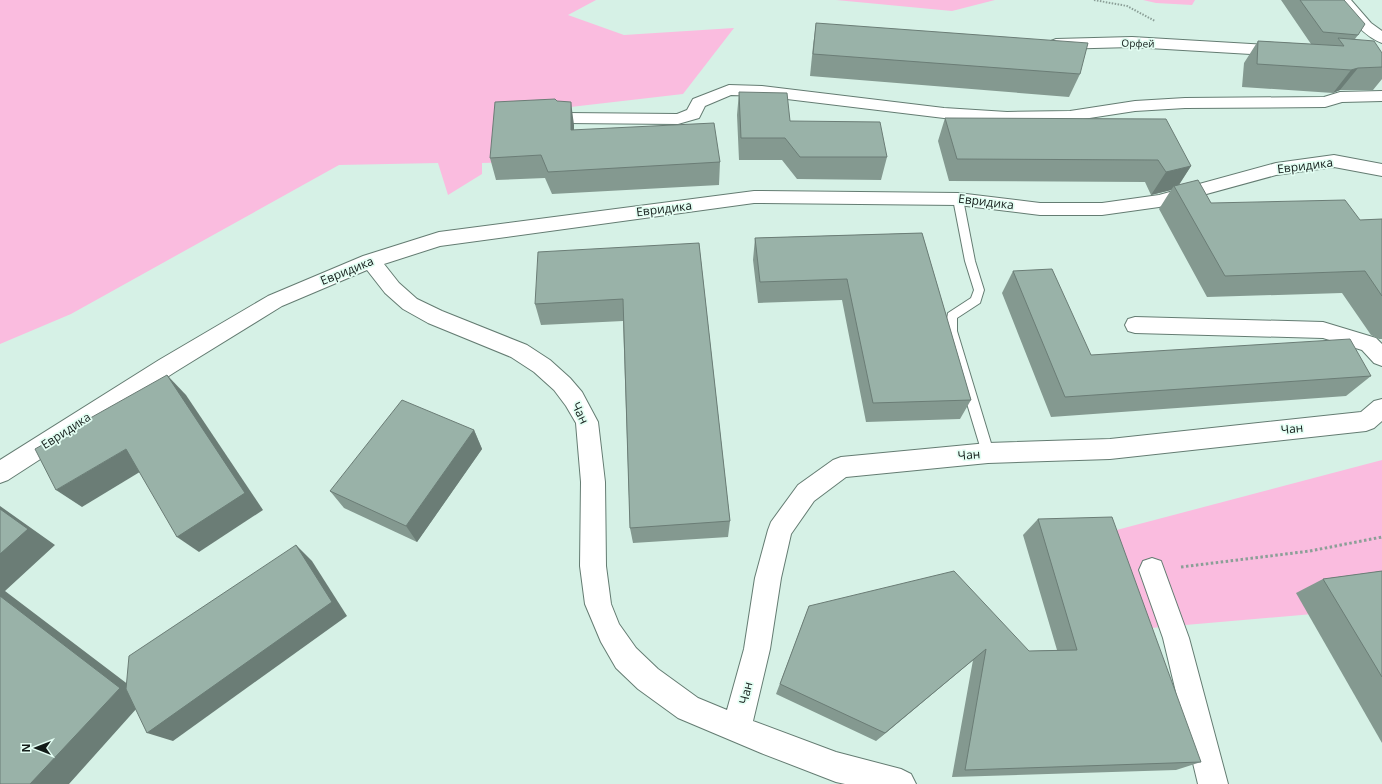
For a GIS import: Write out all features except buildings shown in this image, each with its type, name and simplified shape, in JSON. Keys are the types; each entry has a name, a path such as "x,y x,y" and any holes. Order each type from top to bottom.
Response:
{"street":[{"path":"1342,0 1366,26 1382,38"},
{"name":"Орфей","path":"1038,45 1132,42 1298,52"},
{"path":"567,118 678,119 693,114 699,103 729,90 762,91 944,113 1007,117 1070,116 1135,106 1185,103 1325,102 1340,97 1382,96"},
{"name":"Евридика","path":"0,473 168,366 275,301 370,261 439,240 754,197 958,199 1040,209 1102,208 1159,201 1276,168 1334,161 1382,170"},
{"name":"Чан","path":"370,261 392,288 410,304 435,317 518,351 542,366 562,384 574,399 586,422 590,447 593,482 592,566 598,604 610,632 626,658 648,679 688,708 836,767 901,784"},
{"path":"1135,325 1323,330 1369,344 1382,356"},
{"name":"Чан","path":"737,728 757,649 768,578 780,530 806,493 842,467 988,453 1110,449 1366,421 1382,408"},
{"path":"1152,570 1176,638 1212,784"}],"lane":[{"path":"958,199 970,260 979,290 976,300 952,316 951,331 988,453"}],"path":[{"path":"1152,570 1310,552 1382,538"}],"shaded area":[{"path":"0,0 596,0 568,15 624,35 734,28 683,94 536,111 519,162 482,163 482,174 448,195 438,163 339,165 71,314 0,344"},
{"path":"836,0 995,0 952,11"},
{"path":"1143,0 1195,0 1192,5 1156,3"},
{"path":"1382,460 1382,608 1139,629 1109,532"}]}
